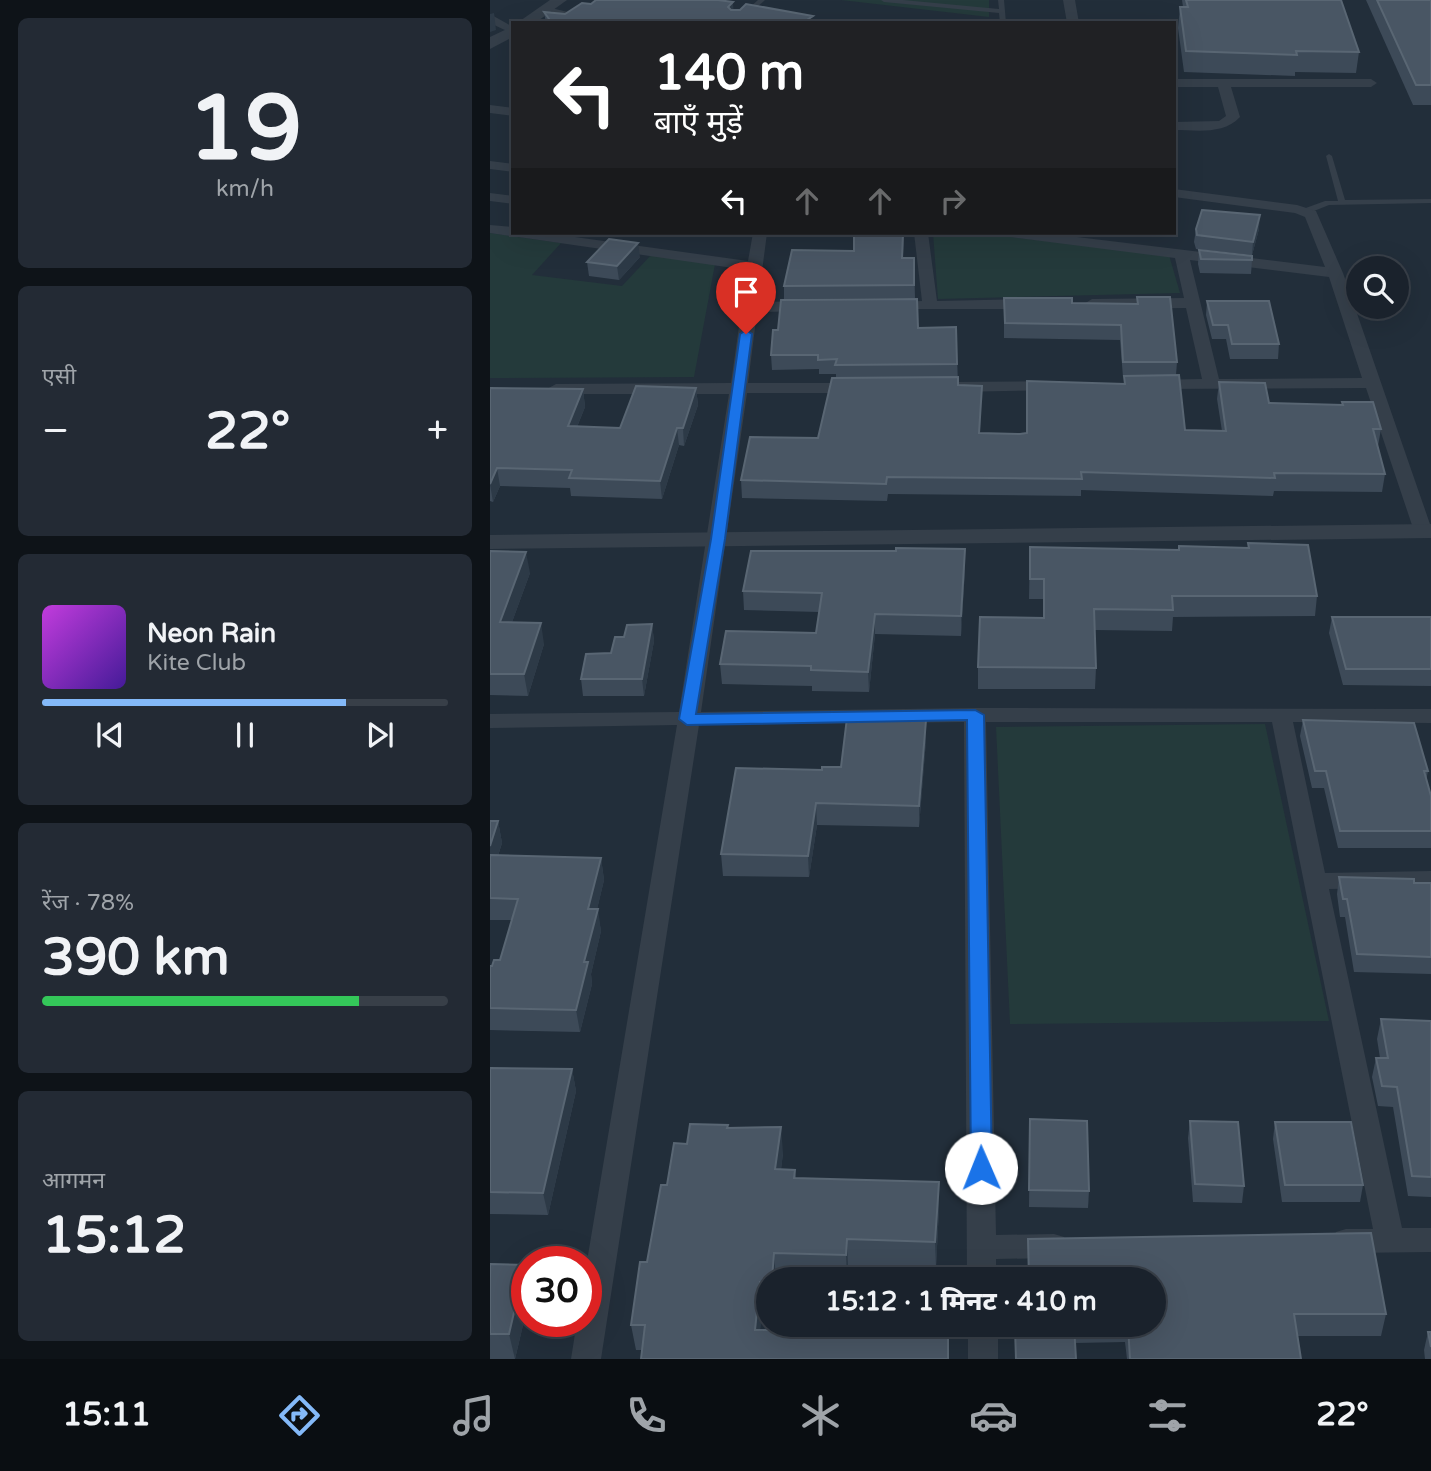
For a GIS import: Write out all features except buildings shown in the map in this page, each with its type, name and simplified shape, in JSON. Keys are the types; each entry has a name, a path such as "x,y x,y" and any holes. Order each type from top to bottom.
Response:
{"street":[{"path":"527,21 561,0"},
{"path":"1069,0 1073,21"},
{"path":"490,18 511,26"},
{"path":"490,44 511,31"},
{"path":"1176,83 1371,83"},
{"path":"1176,126 1222,125 1230,122 1233,117 1223,83"},
{"path":"490,109 511,112"},
{"path":"490,165 511,168"},
{"path":"490,541 1427,531 1335,273 1311,214 1306,211 1176,193"},
{"path":"490,197 511,200"},
{"path":"490,229 511,232"},
{"path":"528,235 757,267"},
{"path":"586,1359 718,539 737,389 757,267 756,235"},
{"path":"921,235 930,305"},
{"path":"1028,235 1335,273"},
{"path":"1181,252 1212,384"},
{"path":"875,306 1195,303"},
{"path":"751,307 820,306"},
{"path":"1128,385 1373,383"},
{"path":"933,387 1072,386"},
{"path":"545,389 877,388"},
{"path":"975,715 982,1267"},
{"path":"490,721 975,715 1431,716"},
{"path":"1281,716 1390,1240"},
{"path":"1315,881 1431,879"},
{"path":"1322,1242 1431,1240"},
{"path":"982,1247 1077,1246"},
{"path":"983,1337 984,1359"}],"lane":[{"path":"736,21 762,0"},
{"path":"884,0 1001,11"},
{"path":"1000,0 1003,21"},
{"path":"547,9 574,15 567,21"},
{"path":"1329,156 1342,202"},
{"path":"1306,211 1328,203 1431,201"}],"green space":[{"path":"841,0 989,0 989,17"},
{"path":"490,233 561,243 532,275 622,286 652,254 715,264 694,377 490,378"},
{"path":"933,235 994,235 1169,255 1180,293 938,299"},
{"path":"1265,724 1329,1021 1010,1024 996,727"}],"route":[{"path":"746,334 718,539 687,719 975,715 981,1168"}]}
